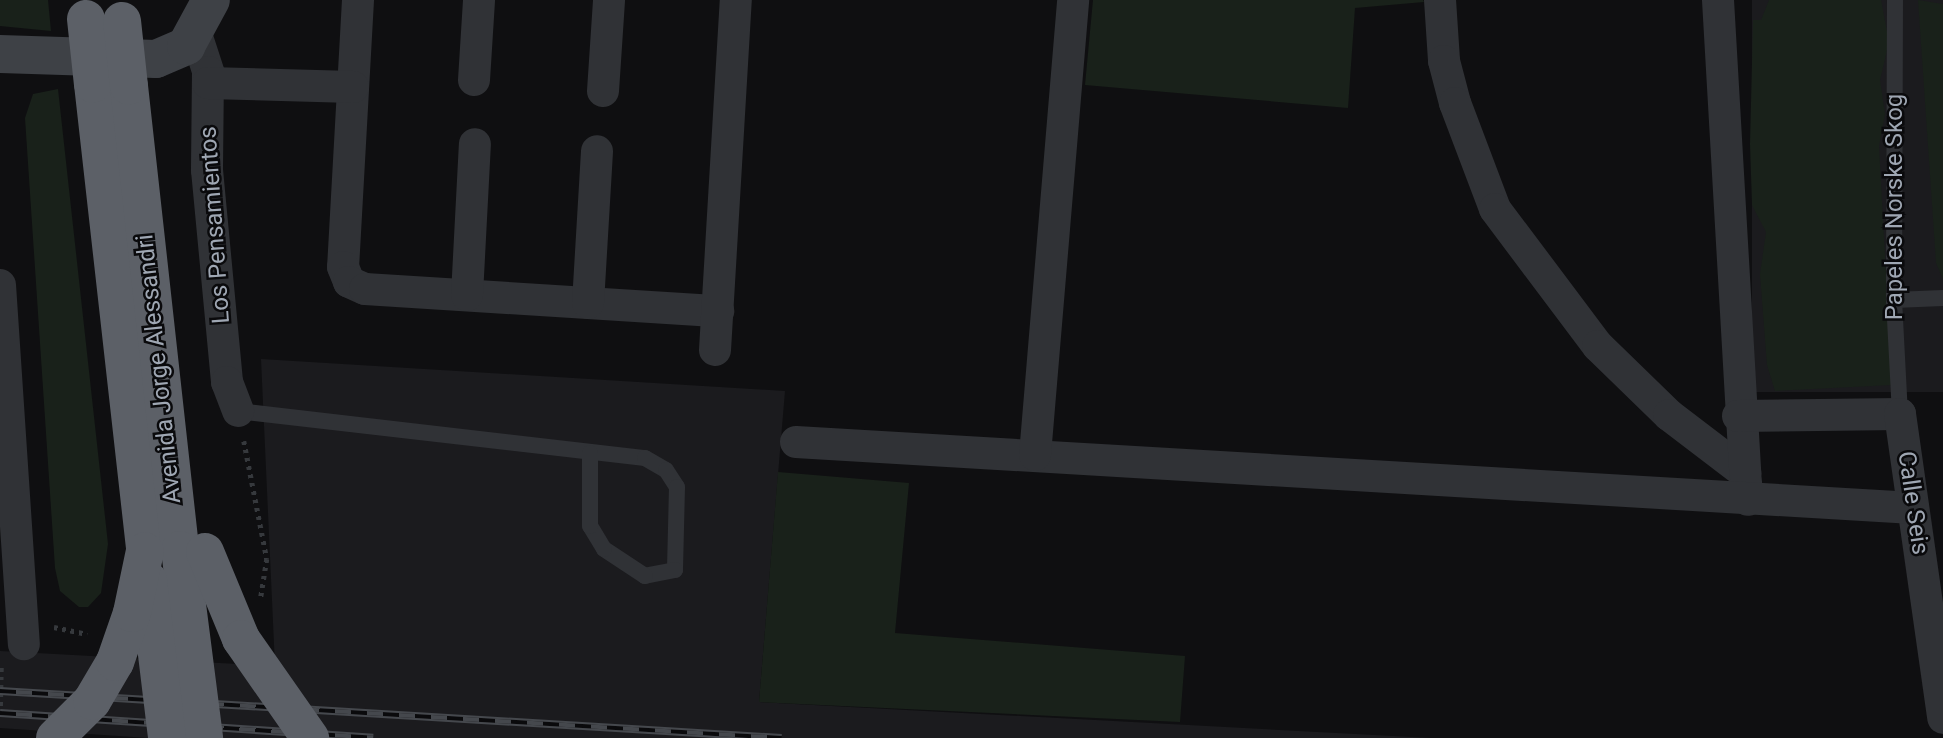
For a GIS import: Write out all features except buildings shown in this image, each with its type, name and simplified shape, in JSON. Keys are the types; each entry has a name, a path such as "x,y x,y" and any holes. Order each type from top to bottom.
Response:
{"highway":[{"name":"Avenida Jorge Alessandri","path":"103,10 111,85 204,738"},
{"name":"Avenida Jorge Alessandri","path":"111,85 163,408 176,551 167,738"},
{"path":"55,738 92,701 115,662 132,613 176,551 310,738"}],"main road":[{"path":"0,54 156,59 179,50 203,17"}],"street":[{"path":"358,0 345,275 365,289 718,311"},
{"path":"474,80 479,0"},
{"path":"603,91 609,0"},
{"path":"715,350 736,0"},
{"path":"1035,455 1073,0"},
{"path":"1440,0 1444,61 1455,103 1495,209 1598,346 1747,486"},
{"path":"1718,0 1738,416 1747,486"},
{"name":"Los Pensamientos","path":"203,17 208,83 209,201 227,382 238,411"},
{"path":"208,83 353,87"},
{"path":"467,295 475,144"},
{"path":"588,303 597,151"},
{"path":"0,285 10,571 24,645"},
{"path":"1738,416 1900,414"},
{"name":"Calle Seis","path":"1900,414 1943,718"},
{"path":"796,442 1747,486 1913,508"}],"lane":[{"name":"Papeles Norske Skog","path":"1895,0 1894,300 1900,414"},
{"path":"1894,300 1943,298"},
{"path":"238,411 645,458 666,470 677,487 675,570 645,576 604,549 590,526 590,453"}],"path":[{"path":"0,714 1,655 24,645"}],"shaded area":[{"path":"0,0 48,0 51,31 0,26"},
{"path":"1093,0 1424,2 1355,8 1348,108 1085,85"},
{"path":"1752,0 1943,0 1943,392 1752,392"},
{"path":"1769,0 1881,0 1889,42 1880,80 1885,114 1879,146 1892,385 1775,391 1767,365 1760,274 1766,232 1752,205 1750,144 1753,20 1761,20"},
{"path":"1918,0 1943,4 1943,279 1936,263"},
{"path":"58,89 108,544 101,593 88,607 79,607 60,591 55,568 25,118 33,94"},
{"path":"261,359 785,391 759,702 1431,738 148,738 0,728 0,651 275,666"},
{"path":"778,472 909,483 895,633 1185,656 1180,722 759,702"}],"railway":[{"path":"0,691 782,738"},
{"path":"0,713 373,738"}]}
